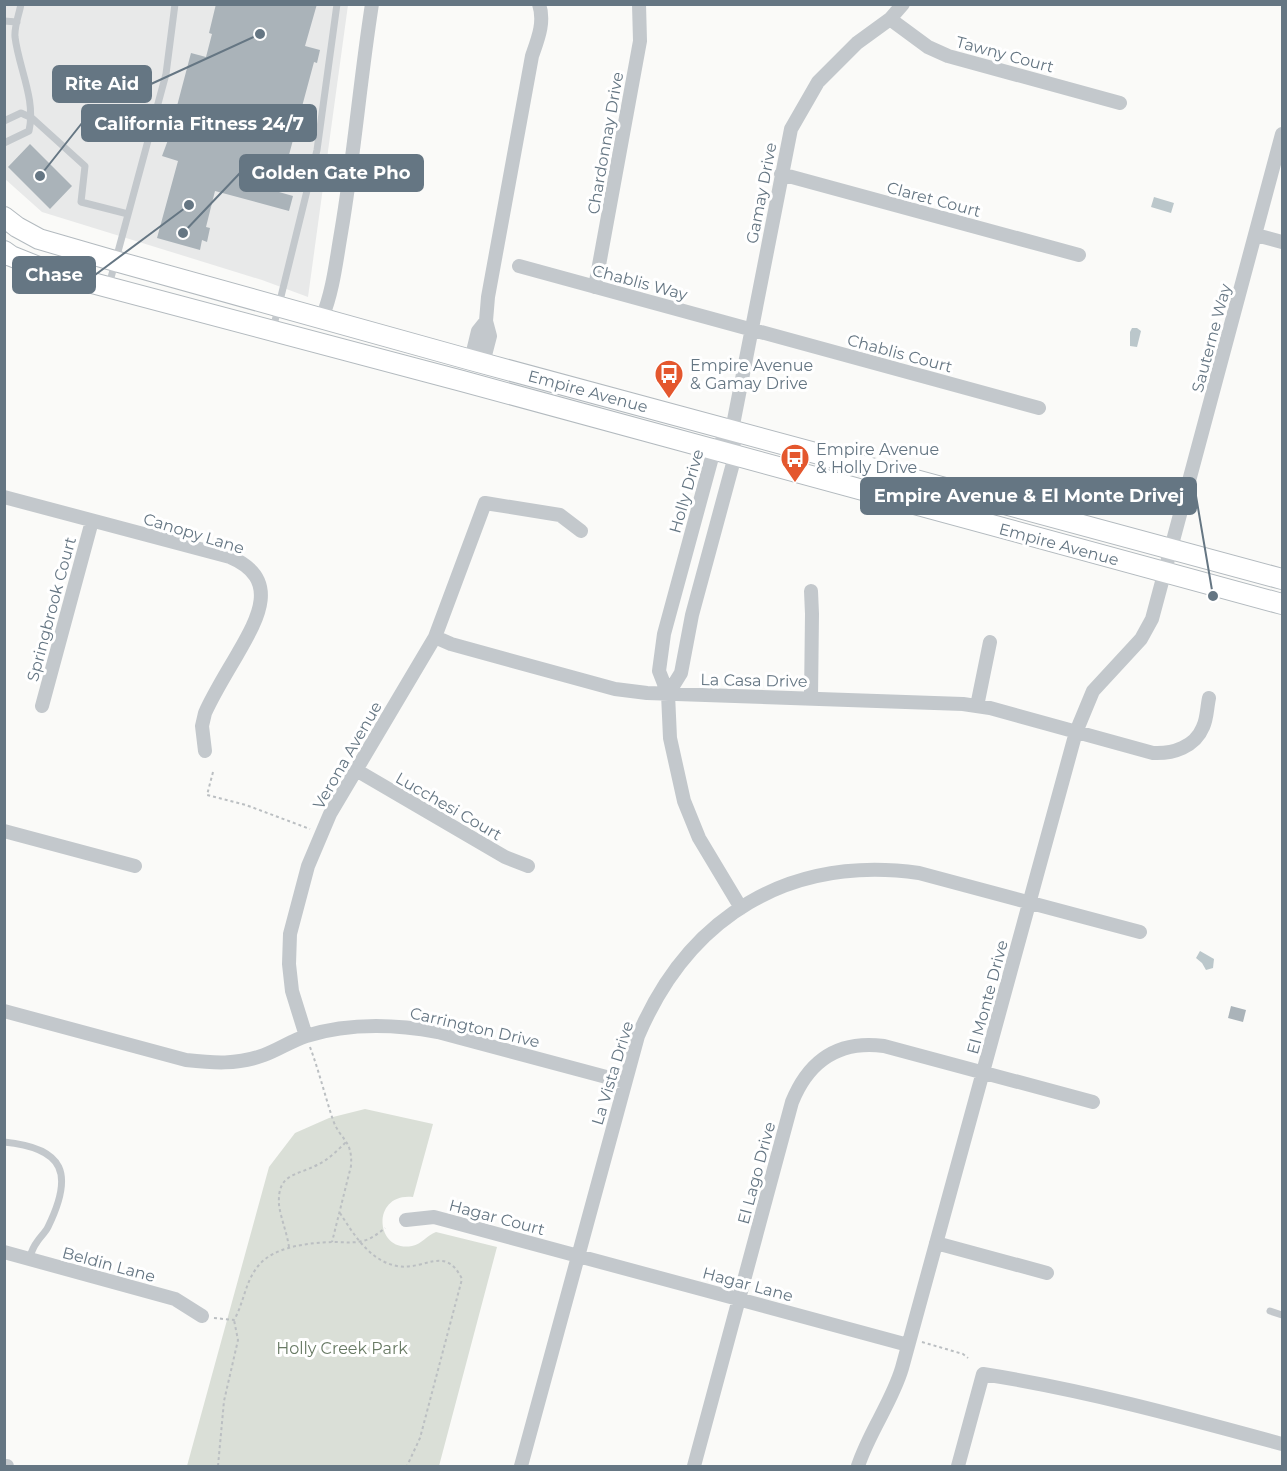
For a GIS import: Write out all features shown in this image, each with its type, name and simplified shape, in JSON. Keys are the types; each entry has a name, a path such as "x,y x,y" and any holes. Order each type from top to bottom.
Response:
{"main road":[{"name":"Empire Avenue","path":"4,217 39,239 115,261 1282,579"},
{"name":"Empire Avenue","path":"4,251 51,272 1282,604"},
{"path":"390,362 421,361 470,374 477,361"}],"street":[{"path":"322,318 333,285 350,181 372,4"},
{"path":"477,361 490,336 486,321 488,297 530,68 541,30 542,12 539,4"},
{"name":"Chardonnay Drive","path":"595,287 640,41 639,4"},
{"name":"Gamay Drive","path":"732,429 791,129 818,82 857,43 890,19 903,4"},
{"name":"Tawny Court","path":"890,19 928,47 948,56 1120,103"},
{"name":"Sauterne Way","path":"1171,550 1282,134"},
{"name":"Claret Court","path":"781,174 1079,255"},
{"path":"1256,235 1282,242"},
{"name":"Chablis Way","path":"519,266 752,330"},
{"name":"Chablis Court","path":"752,330 1039,408"},
{"path":"668,694 681,673 692,615 735,456 732,429"},
{"name":"Holly Drive","path":"732,429 714,450 664,634 659,672 668,694 670,738 684,801 699,838 741,908"},
{"name":"Canopy Lane","path":"4,497 230,557 242,562 255,576 259,586 260,611 205,713 202,726 205,751"},
{"name":"Verona Avenue","path":"306,1036 292,991 289,964 290,934 308,866 330,814 435,637 485,503 560,515 581,531"},
{"name":"Springbrook Court","path":"42,706 92,521"},
{"name":"El Monte Drive","path":"858,1467 864,1447 898,1382 1076,732 1094,692 1141,639 1152,619 1171,550"},
{"path":"811,591 811,698"},
{"name":"La Casa Drive","path":"435,637 451,644 615,688 668,694 977,706 1153,753 1168,753 1193,741 1203,728 1209,698"},
{"path":"977,706 990,642"},
{"name":"Lucchesi Court","path":"356,770 505,857 528,866"},
{"path":"4,831 135,866"},
{"name":"La Vista Drive","path":"522,1467 638,1036 664,984 703,937 741,908 790,883 825,874 868,869 919,873 1140,932"},
{"name":"Carrington Drive","path":"4,1011 186,1060 216,1064 238,1062 264,1055 306,1036 368,1026 414,1027 625,1082"},
{"name":"El Lago Drive","path":"694,1467 792,1102 799,1084 811,1069 826,1056 864,1043 884,1046 1093,1102"},
{"name":"Hagar Court","path":"406,1220 434,1217 578,1256"},
{"path":"936,1243 1047,1273"},
{"name":"Beldin Lane","path":"4,1252 175,1299 202,1316"},
{"name":"Hagar Lane","path":"578,1256 908,1345"},
{"path":"958,1467 983,1374 1047,1384 1158,1410 1282,1444"}],"lane":[{"path":"4,143 29,131 32,118 15,35 21,4"},
{"path":"108,287 166,75 175,4"},
{"path":"272,332 317,150 337,4"},
{"path":"4,21 17,22"},
{"path":"4,121 21,113 32,118 85,166 81,202 128,214"},
{"path":"4,1142 35,1146 53,1157 60,1169 61,1190 53,1216 29,1259"},
{"path":"1270,1311 1282,1315"}],"path":[{"path":"213,772 207,795 246,805 310,829"},
{"path":"306,1036 334,1123 352,1154 332,1242"},
{"path":"289,1247 279,1208 279,1193 284,1181 295,1173 317,1166 347,1142"},
{"path":"340,1214 358,1241 377,1258 396,1266 415,1266 433,1260 447,1261 457,1267 462,1279 420,1438 407,1467"},
{"path":"218,1467 224,1401 238,1340 234,1320 247,1286 259,1265 271,1255 289,1247 332,1242 347,1244 370,1238 385,1228"},
{"path":"202,1316 234,1320"},
{"path":"922,1342 963,1354 968,1358"}],"shaded area":[{"path":"5,5 348,5 308,297 262,280 42,212 5,179"},
{"path":"1154,197 1174,203 1171,213 1151,207"},
{"path":"1132,328 1141,331 1137,347 1130,346"},
{"path":"1200,951 1214,959 1213,968 1206,970 1196,958"}],"green space":[{"name":"Holly Creek Park","path":"365,1109 433,1124 413,1197 399,1198 384,1212 382,1222 390,1241 399,1246 412,1246 436,1232 497,1247 439,1466 187,1466 269,1167 295,1133 329,1118"}],"building":[{"path":"216,4 317,4 305,46 320,50 317,63 314,62 279,192 293,196 289,211 215,191 206,227 210,228 207,242 202,240 200,250 157,238 178,161 162,156 191,53 206,57"},
{"path":"30,144 72,186 50,209 8,167"},
{"path":"1231,1006 1246,1010 1243,1022 1228,1018"}],"place":[{"name":"Rite Aid","path":"260,34"},
{"name":"California Fitness 24/7","path":"40,176"},
{"name":"Chase","path":"189,205"},
{"name":"Golden Gate Pho","path":"183,233"},
{"name":"Empire Avenue & Gamay Drive","path":"669,400"},
{"name":"Empire Avenue & Holly Drive","path":"795,484"},
{"name":"Empire Avenue & El Monte Drivej","path":"1213,596"}]}
